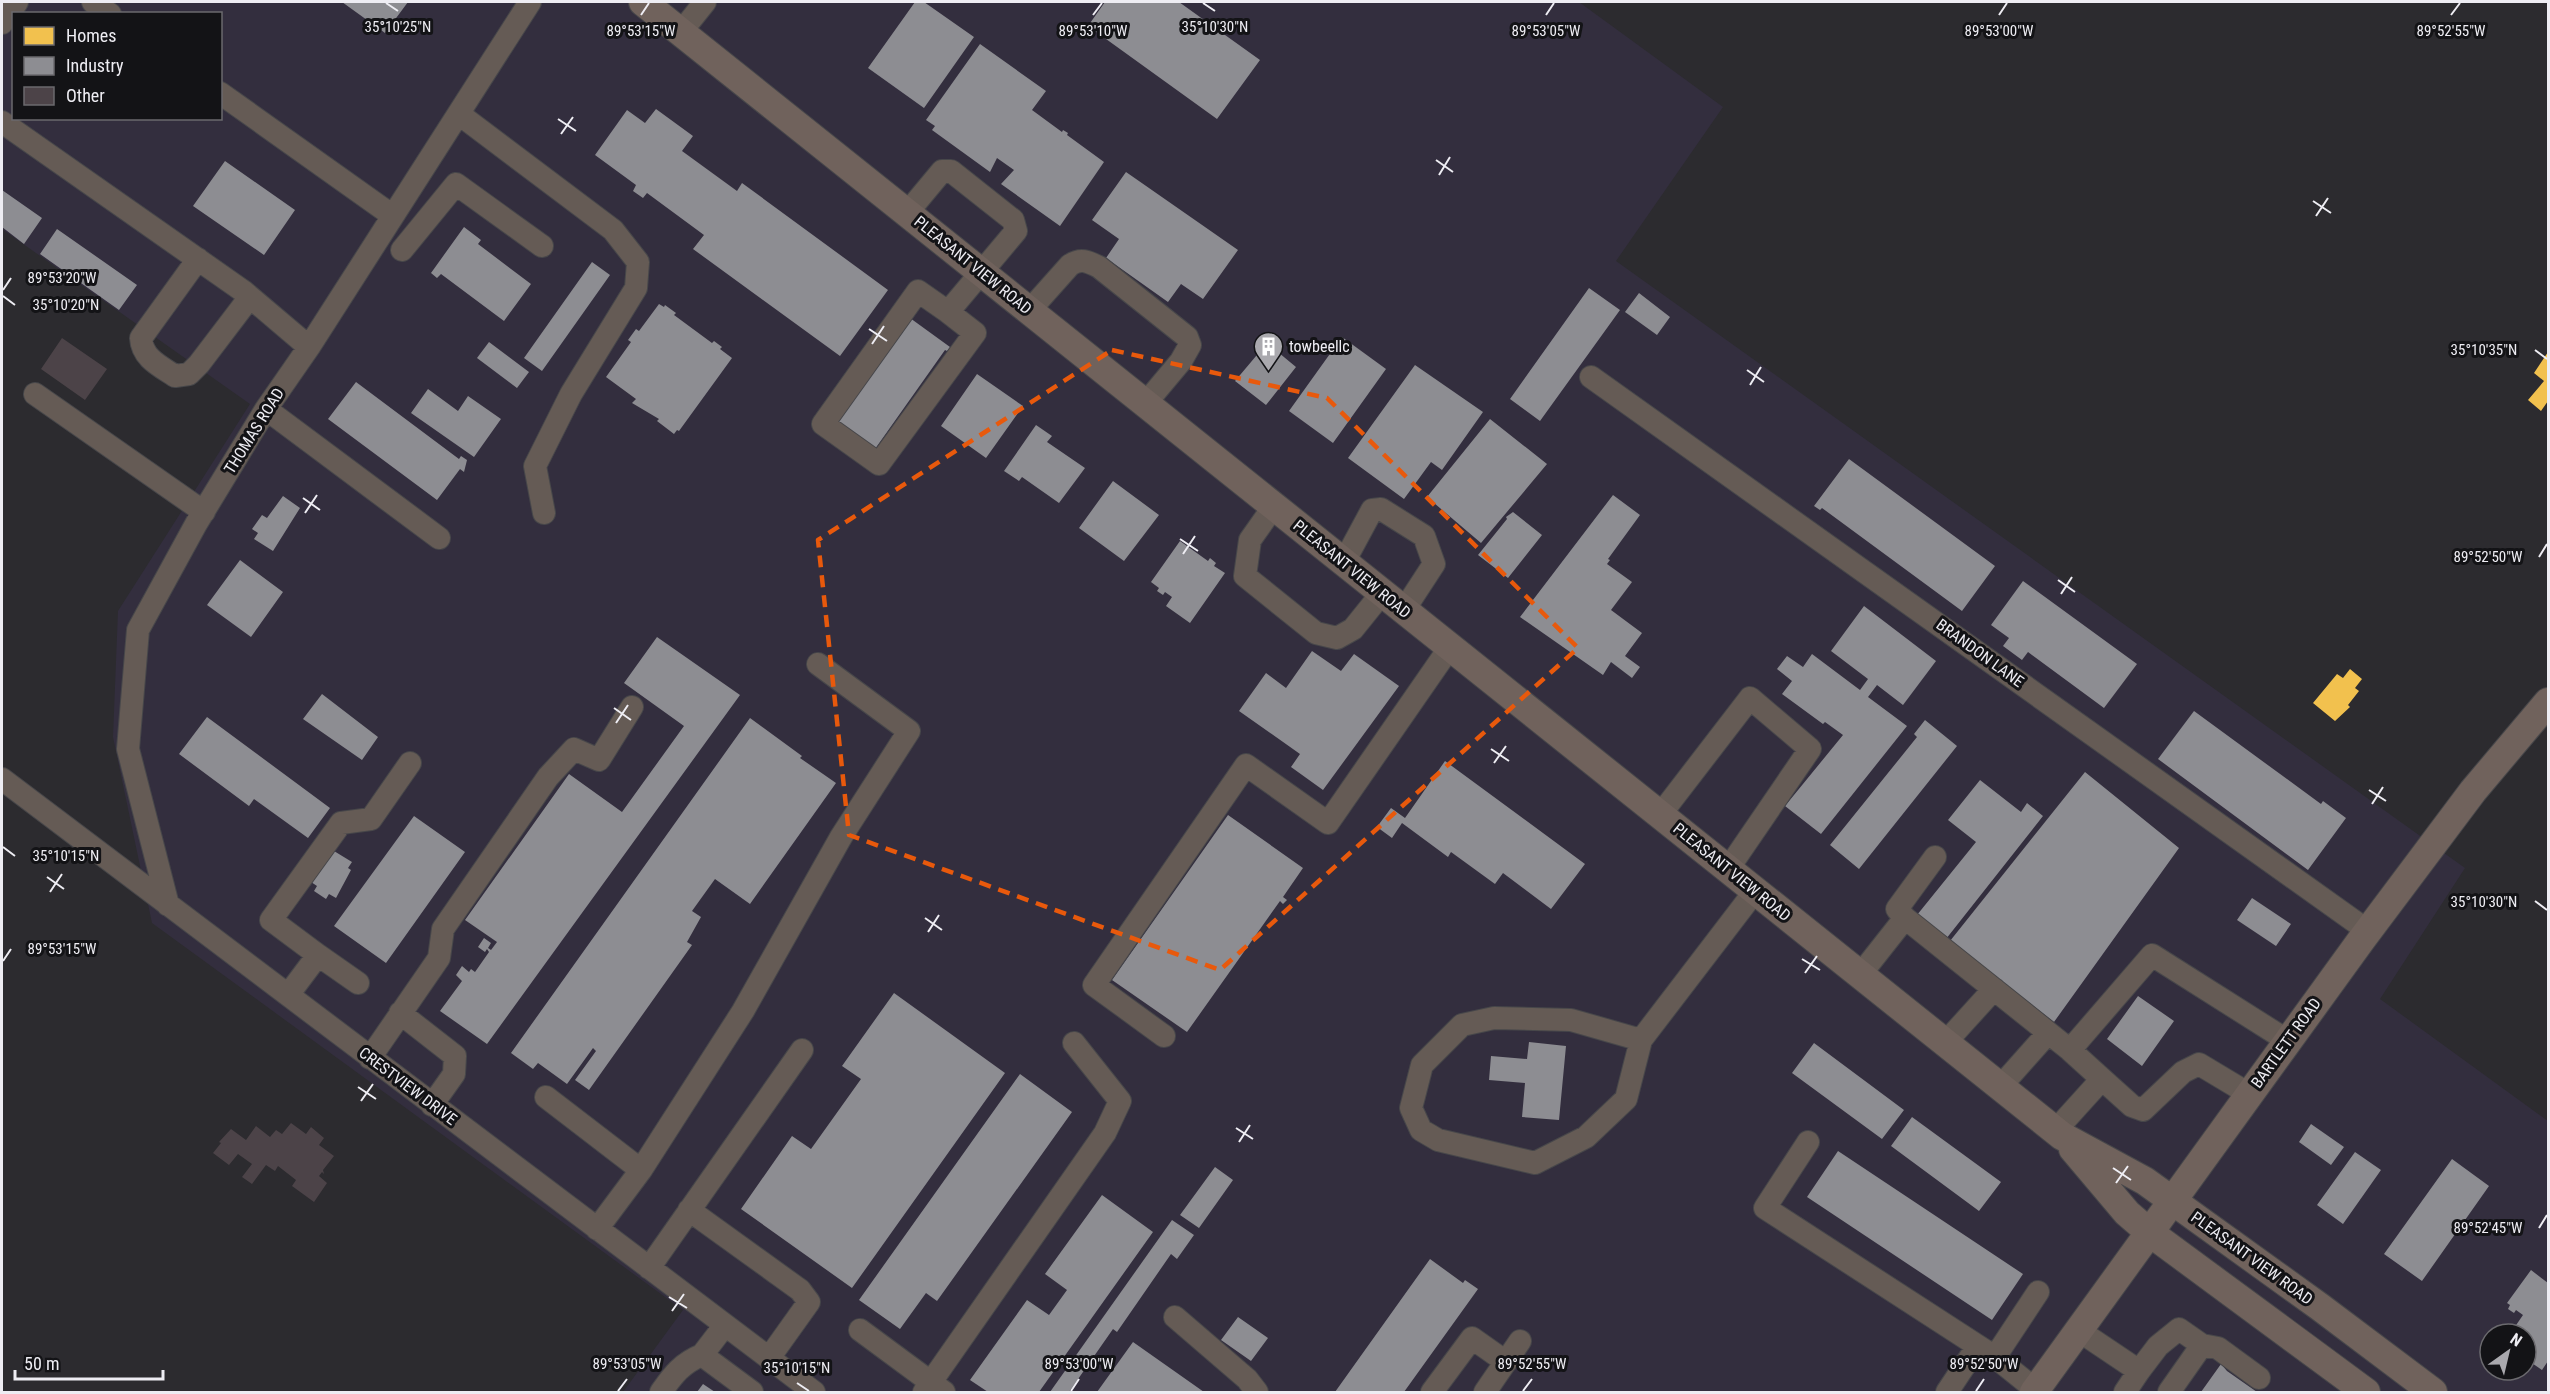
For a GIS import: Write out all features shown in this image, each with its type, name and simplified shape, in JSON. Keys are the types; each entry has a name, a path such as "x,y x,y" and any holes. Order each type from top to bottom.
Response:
{"main road":[{"name":"PLEASANT VIEW ROAD","path":"643,2 2058,1134 2127,1213 2149,1232 2366,1392"},
{"name":"BARTLETT ROAD","path":"2035,1391 2368,931 2473,791 2548,702"},
{"name":"PLEASANT VIEW ROAD","path":"2058,1134 2145,1180 2433,1392"}],"street":[{"path":"2,23 17,2"},
{"path":"93,2 107,12"},
{"name":"THOMAS ROAD","path":"168,905 128,749 138,630 204,512 266,409 309,347 530,2"},
{"path":"681,32 705,2"},
{"path":"222,94 393,216"},
{"path":"459,114 613,230 638,262 636,288 571,394 535,466 544,513"},
{"path":"2,122 250,297 309,347"},
{"path":"429,160 456,184 542,246"},
{"path":"908,213 942,171 951,171 1013,220 1016,231 980,271 948,312"},
{"path":"402,250 456,184"},
{"path":"198,259 141,338 141,349 152,361 175,376 189,374 200,364 250,297"},
{"path":"1029,311 1070,265 1078,260 1099,267 1186,337 1190,345 1181,361 1145,404"},
{"path":"918,291 948,312 975,333 879,464 823,424 918,291"},
{"name":"BRANDON LANE","path":"1591,377 2368,931"},
{"path":"35,394 204,512"},
{"path":"266,409 439,538"},
{"path":"1274,506 1250,540 1245,576 1316,633 1337,638 1353,629 1393,601 1434,564 1424,536 1381,509 1372,510 1344,562"},
{"path":"1164,1036 1094,985 1246,765 1328,823 1450,647"},
{"path":"597,1229 641,1170 743,1011 841,837 909,731 818,664"},
{"path":"1660,815 1750,698 1810,749 1728,869"},
{"path":"370,1058 439,958 443,929 548,777 574,749 598,760 632,708"},
{"path":"358,983 271,920 341,823 370,819 410,763"},
{"name":"CRESTVIEW DRIVE","path":"2,779 814,1392"},
{"path":"1935,857 1897,909 1905,918 2070,1050 2132,1106 2143,1110 2183,1072 2199,1064 2249,1095"},
{"path":"1641,1040 1571,1020 1494,1018 1462,1025 1422,1065 1411,1108 1421,1130 1438,1140 1535,1163 1586,1137 1626,1099 1641,1040 1755,891"},
{"path":"1860,975 1905,918"},
{"path":"288,995 318,954"},
{"path":"2070,1050 2152,955 2288,1041"},
{"path":"1945,1043 1994,989"},
{"path":"400,1014 454,1056 454,1074 432,1105"},
{"path":"2000,1087 2048,1033"},
{"path":"860,1330 933,1389 1105,1133 1120,1101 1074,1043"},
{"path":"649,1268 802,1050"},
{"path":"2058,1134 2102,1079"},
{"path":"546,1097 641,1170"},
{"path":"1808,1142 1765,1208 1986,1352 2035,1391"},
{"path":"689,1210 800,1290 809,1302 769,1358"},
{"path":"1947,1392 1986,1352 2038,1292"},
{"path":"1175,1317 1247,1379 1257,1392"},
{"path":"661,1392 676,1371 688,1361 702,1355 725,1326"},
{"path":"2125,1392 2158,1346 2179,1329 2202,1345 2218,1348 2259,1378"},
{"path":"2078,1330 2139,1371"},
{"path":"1433,1392 1472,1338 1506,1362"},
{"path":"1485,1392 1520,1341"},
{"path":"2169,1392 2202,1345"},
{"path":"702,1355 752,1392"}],"highlighted area":[{"path":"1112,350 1327,398 1578,648 1220,970 849,835 818,540"}],"shaded area":[{"path":"2,2 1579,2 1723,107 1616,261 2465,868 2380,999 2548,1121 2548,1392 623,1392 683,1310 152,923 113,737 118,611 250,404 2,229"}],"building: Homes":[{"path":"2548,352 2548,401 2541,411 2528,400 2544,381 2534,373"},
{"path":"2350,669 2362,679 2355,688 2359,691 2348,705 2350,707 2335,721 2313,703 2337,674 2343,678"}],"building: Industry":[{"path":"342,2 408,2 385,33"},
{"path":"915,2 924,2 974,37 924,108 868,68"},
{"path":"1105,2 1179,2 1260,60 1217,119 1088,26"},
{"path":"980,44 1046,91 1032,110 1062,132 1063,130 1068,133 1067,135 1104,162 1060,226 1001,184 1014,170 997,158 990,172 932,130 935,126 926,120"},
{"path":"656,109 693,136 682,151 737,191 742,183 888,290 840,356 693,249 704,235 647,193 643,198 633,191 636,185 595,155 627,110 645,123"},
{"path":"225,161 295,210 264,255 193,206"},
{"path":"1126,172 1238,250 1203,299 1181,284 1168,302 1106,258 1119,239 1092,220"},
{"path":"2,190 42,218 24,244 2,227"},
{"path":"464,227 481,240 478,244 531,284 504,321 441,274 437,278 431,273"},
{"path":"57,229 137,285 119,310 40,254"},
{"path":"592,262 610,275 542,371 524,358"},
{"path":"1589,288 1620,310 1540,421 1510,399"},
{"path":"1639,293 1670,317 1657,335 1625,312"},
{"path":"659,304 664,307 665,305 676,313 674,315 712,343 714,341 732,358 679,431 677,430 674,434 657,421 659,419 632,403 636,399 606,377 631,342 628,340 636,329 639,331"},
{"path":"910,318 950,347 947,351 945,350 875,449 838,422"},
{"path":"1342,337 1386,369 1333,443 1289,411"},
{"path":"489,342 529,372 517,388 477,358"},
{"name":"towbeellc","path":"1267,343 1296,367 1266,405 1235,381"},
{"path":"1415,365 1483,412 1442,470 1431,462 1404,499 1348,458"},
{"path":"977,374 1023,406 986,458 941,426"},
{"path":"356,382 459,459 461,456 467,460 464,472 460,469 437,500 328,419"},
{"path":"428,389 458,411 468,396 501,419 474,457 411,413"},
{"path":"1490,419 1547,464 1481,543 1427,497"},
{"path":"1036,425 1052,436 1047,442 1085,468 1059,503 1022,477 1019,481 1004,471"},
{"path":"1849,459 1995,566 1962,611 1822,508 1820,510 1814,506"},
{"path":"1113,481 1159,515 1124,561 1079,528"},
{"path":"1613,495 1640,515 1608,559 1610,560 1607,564 1632,582 1611,610 1642,633 1625,656 1640,667 1632,678 1611,662 1603,675 1520,617"},
{"path":"283,496 300,508 273,551 254,539 258,533 252,529 262,515 267,518"},
{"path":"1513,512 1542,535 1508,578 1478,555 1507,519 1506,517"},
{"path":"1180,541 1208,561 1210,558 1216,563 1214,566 1225,573 1190,623 1166,606 1172,597 1165,592 1163,595 1157,591 1159,588 1151,582"},
{"path":"240,560 283,592 251,637 207,605"},
{"path":"2023,581 2137,664 2104,708 2028,652 2022,660 2003,646 2009,638 1991,625"},
{"path":"1864,606 1936,661 1903,705 1877,685 1868,697 1907,726 1821,834 1785,806 1843,735 1825,722 1823,724 1782,694 1792,681 1777,669 1787,656 1803,667 1812,654 1860,690 1868,679 1831,651"},
{"path":"657,637 740,695 487,1044 440,1011 462,981 456,975 462,966 469,972 471,969 475,972 489,952 487,949 485,952 478,947 484,938 491,943 488,948 491,950 497,942 465,920 569,774 622,812 684,726 624,683"},
{"path":"1312,651 1341,671 1354,654 1399,686 1323,790 1291,767 1300,754 1239,711 1266,673 1286,688"},
{"path":"322,694 378,737 362,760 303,719"},
{"path":"2194,711 2321,804 2323,801 2346,818 2308,870 2158,759"},
{"path":"207,717 330,808 308,838 254,799 249,806 179,754"},
{"path":"750,718 836,783 750,904 715,879 692,911 701,917 687,942 692,945 589,1090 575,1080 596,1051 593,1048 567,1084 538,1063 533,1069 511,1053"},
{"path":"1925,720 1957,746 1859,869 1830,845 1917,737 1914,734"},
{"path":"1445,761 1585,864 1551,909 1503,873 1495,884 1451,852 1448,857 1402,823 1392,838 1377,827 1391,808 1405,818"},
{"path":"2085,772 2179,848 2054,1022 1950,941"},
{"path":"1980,780 2021,812 2027,803 2043,816 1946,939 1917,915 1976,842 1948,820"},
{"path":"1228,815 1303,868 1283,897 1287,900 1283,904 1280,901 1187,1032 1112,980"},
{"path":"414,816 465,852 386,963 334,926"},
{"path":"334,851 352,862 348,868 351,870 336,898 329,894 326,899 314,891 317,886 311,882 327,856 330,858"},
{"path":"2252,898 2291,924 2276,946 2237,920"},
{"path":"894,993 1005,1073 852,1288 741,1209 792,1136 811,1149 861,1079 842,1066"},
{"path":"2138,996 2174,1021 2142,1066 2107,1039"},
{"path":"1529,1042 1566,1046 1559,1120 1522,1117 1525,1083 1489,1080 1491,1056 1527,1059"},
{"path":"1814,1043 1904,1110 1882,1139 1792,1073"},
{"path":"1020,1074 1072,1112 937,1301 926,1293 900,1329 859,1300"},
{"path":"1912,1117 2001,1182 1979,1211 1891,1146"},
{"path":"2311,1124 2344,1147 2331,1165 2299,1142"},
{"path":"1838,1151 2023,1274 1992,1320 1807,1197"},
{"path":"2355,1152 2381,1170 2343,1224 2317,1205"},
{"path":"2452,1159 2489,1186 2422,1281 2384,1254"},
{"path":"1215,1167 1233,1180 1199,1228 1180,1215"},
{"path":"1102,1195 1153,1232 1039,1392 988,1392 970,1380 1027,1300 1049,1315 1067,1290 1045,1274"},
{"path":"1172,1220 1194,1235 1177,1259 1171,1254 1117,1332 1113,1329 1069,1392 1050,1392"},
{"path":"1430,1259 1463,1283 1465,1280 1478,1289 1404,1392 1335,1392"},
{"path":"2531,1270 2548,1283 2548,1361 2542,1370 2538,1367 2538,1322 2518,1322 2523,1315 2516,1310 2514,1313 2508,1309 2510,1305 2507,1303"},
{"path":"1238,1317 1268,1338 1251,1361 1221,1340"},
{"path":"1133,1342 1204,1392 1097,1392"},
{"path":"2221,1364 2227,1371 2257,1392 2201,1392"},
{"path":"703,1384 715,1392 697,1392"}],"building: Other":[{"path":"62,338 107,369 85,400 41,369"},
{"path":"291,1123 306,1134 311,1127 324,1138 319,1145 334,1156 323,1170 324,1174 322,1172 319,1176 327,1183 314,1202 292,1186 296,1180 278,1166 275,1171 266,1165 252,1184 242,1177 252,1164 238,1154 229,1165 213,1153 231,1129 246,1140 256,1126 270,1137 276,1130 282,1134"}],"place":[{"name":"towbeellc","path":"1268,372"}]}
